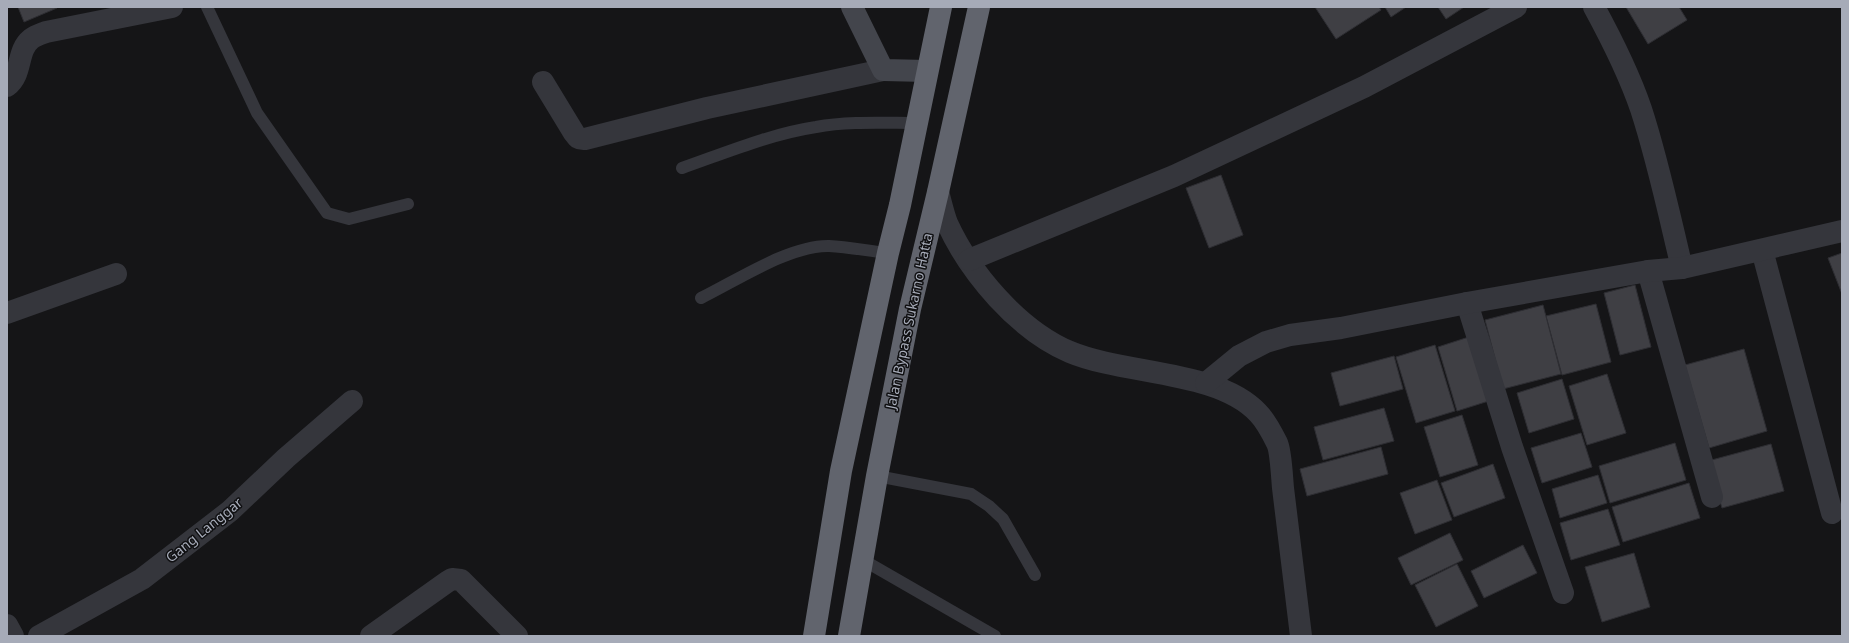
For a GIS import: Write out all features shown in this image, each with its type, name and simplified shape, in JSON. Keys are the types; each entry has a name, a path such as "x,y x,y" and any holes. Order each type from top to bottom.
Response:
{"highway":[{"path":"814,636 841,471 888,253 900,205 941,7"},
{"name":"Jalan Bypass Sukarno Hatta","path":"849,636 877,476 910,309 938,192 979,7"}],"street":[{"path":"7,86 13,81 18,72 23,48 32,38 46,32 172,7"},
{"path":"852,7 883,70"},
{"path":"969,260 1174,176 1364,88 1516,7"},
{"path":"1594,7 1615,45 1640,108 1658,168 1682,268"},
{"path":"543,82 574,133 578,138 585,139 708,108 883,70 927,71"},
{"path":"938,192 947,222 969,260 988,286 1015,316 1040,336 1064,349 1119,367 1206,383 1238,396 1258,413 1278,445 1302,636"},
{"path":"1206,383 1239,356 1266,342 1290,335 1341,328 1467,303 1648,271 1682,268 1842,231"},
{"path":"1762,250 1832,512"},
{"path":"1648,271 1712,497"},
{"path":"7,313 116,274"},
{"path":"1467,303 1512,447 1563,593"},
{"name":"Gang Langgar","path":"39,636 142,579 230,511 286,458 352,401"},
{"path":"371,636 447,582 457,578 517,636"},
{"path":"7,625 13,636"}],"lane":[{"path":"207,7 257,113 327,213 349,219 408,204"},
{"path":"682,168 770,138 815,127 840,124 916,123"},
{"path":"701,298 777,260 813,248 828,246 888,253"},
{"path":"877,476 972,494 989,506 1003,519 1035,575"},
{"path":"863,560 995,636"}],"building":[{"path":"18,7 57,7 57,8 24,22"},
{"path":"1315,7 1379,7 1381,10 1336,39"},
{"path":"1385,7 1406,7 1391,17"},
{"path":"1438,7 1464,7 1446,19"},
{"path":"1626,7 1679,7 1687,20 1648,44"},
{"path":"1221,175 1243,235 1209,248 1186,188"},
{"path":"1842,253 1842,294 1828,258"},
{"path":"1635,285 1651,347 1620,355 1604,293"},
{"path":"1596,304 1611,362 1562,375 1546,316"},
{"path":"1543,305 1561,374 1503,389 1485,320"},
{"path":"1475,335 1495,399 1457,411 1438,347"},
{"path":"1435,345 1455,411 1416,423 1396,357"},
{"path":"1744,349 1767,431 1709,448 1685,365"},
{"path":"1394,356 1403,389 1340,406 1331,373"},
{"path":"1607,374 1626,433 1587,445 1569,386"},
{"path":"1562,379 1574,419 1529,433 1517,393"},
{"path":"1384,408 1394,441 1323,460 1314,427"},
{"path":"1462,415 1478,465 1440,477 1424,427"},
{"path":"1581,433 1592,467 1542,483 1531,448"},
{"path":"1675,443 1686,480 1610,503 1599,466"},
{"path":"1771,444 1784,491 1722,508 1708,461"},
{"path":"1381,447 1388,474 1307,496 1300,469"},
{"path":"1493,464 1505,498 1454,517 1441,483"},
{"path":"1598,475 1607,503 1560,518 1552,489"},
{"path":"1437,480 1452,520 1415,534 1400,493"},
{"path":"1689,483 1700,518 1623,542 1612,507"},
{"path":"1608,509 1620,545 1571,560 1560,523"},
{"path":"1450,533 1463,560 1411,585 1398,558"},
{"path":"1523,545 1537,573 1484,598 1471,571"},
{"path":"1634,553 1650,607 1602,622 1585,567"},
{"path":"1457,564 1478,606 1436,627 1415,585"}]}
